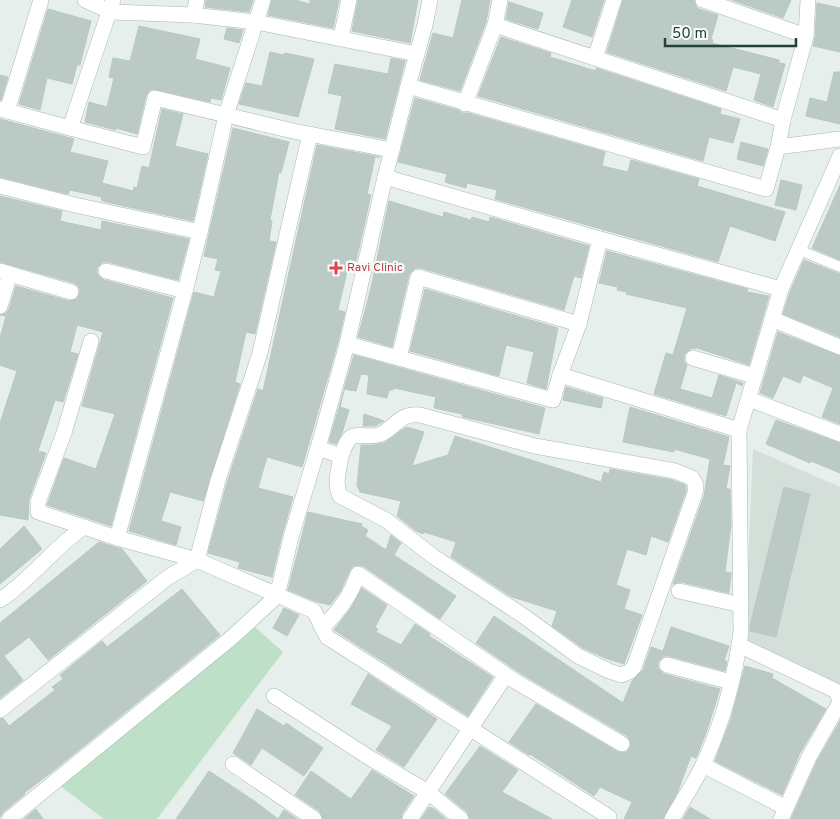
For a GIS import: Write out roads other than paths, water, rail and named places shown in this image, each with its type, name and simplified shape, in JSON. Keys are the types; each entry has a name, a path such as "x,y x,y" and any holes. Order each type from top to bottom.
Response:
{"street":[{"path":"41,0 4,110 143,147 155,98 310,134 392,150"},
{"path":"85,0 112,6 256,22 341,37 417,54"},
{"path":"193,16 196,0"},
{"path":"117,538 185,291 226,115 263,0"},
{"path":"341,37 349,0"},
{"path":"9,819 230,639 277,596 291,537 347,344 385,176 430,0"},
{"path":"465,104 495,25 500,0"},
{"path":"594,58 614,0"},
{"path":"704,0 806,36"},
{"path":"408,86 465,104 766,189 806,36 808,0"},
{"path":"70,128 112,6"},
{"path":"495,25 783,120"},
{"path":"0,710 166,578 197,560 218,480 260,353 310,134"},
{"path":"778,147 840,139"},
{"path":"672,819 703,765 731,682 739,645 741,605 739,430 781,289 840,156"},
{"path":"385,176 600,239 781,289"},
{"path":"0,186 75,206 200,232"},
{"path":"347,344 554,400 560,374 579,324 600,239"},
{"path":"0,306 5,272 71,292"},
{"path":"106,272 185,291"},
{"path":"399,358 418,277 579,324"},
{"path":"772,319 840,347"},
{"path":"91,341 64,433 38,502 38,512 117,538 197,560 314,611 327,637 609,817"},
{"path":"693,358 754,376"},
{"path":"560,374 739,430"},
{"path":"749,399 840,434"},
{"path":"412,414 535,446 675,472 692,478 696,485 695,493 634,667 629,672 621,674 609,671 578,656 525,617 434,557 386,520 340,496 337,483 341,456 351,437 380,435 403,417 412,414"},
{"path":"318,448 341,456"},
{"path":"0,600 12,593 69,537 84,528"},
{"path":"322,628 340,610 354,587 358,574 506,675 622,744"},
{"path":"679,591 741,605"},
{"path":"703,765 783,814 809,757 840,701 836,691 739,645"},
{"path":"667,665 731,682"},
{"path":"410,819 506,675"},
{"path":"274,696 370,758 428,792 461,819"},
{"path":"233,764 314,819"}],"lane":[{"path":"799,250 840,267"}],"place":[{"name":"Ravi Clinic","path":"336,268"}]}
